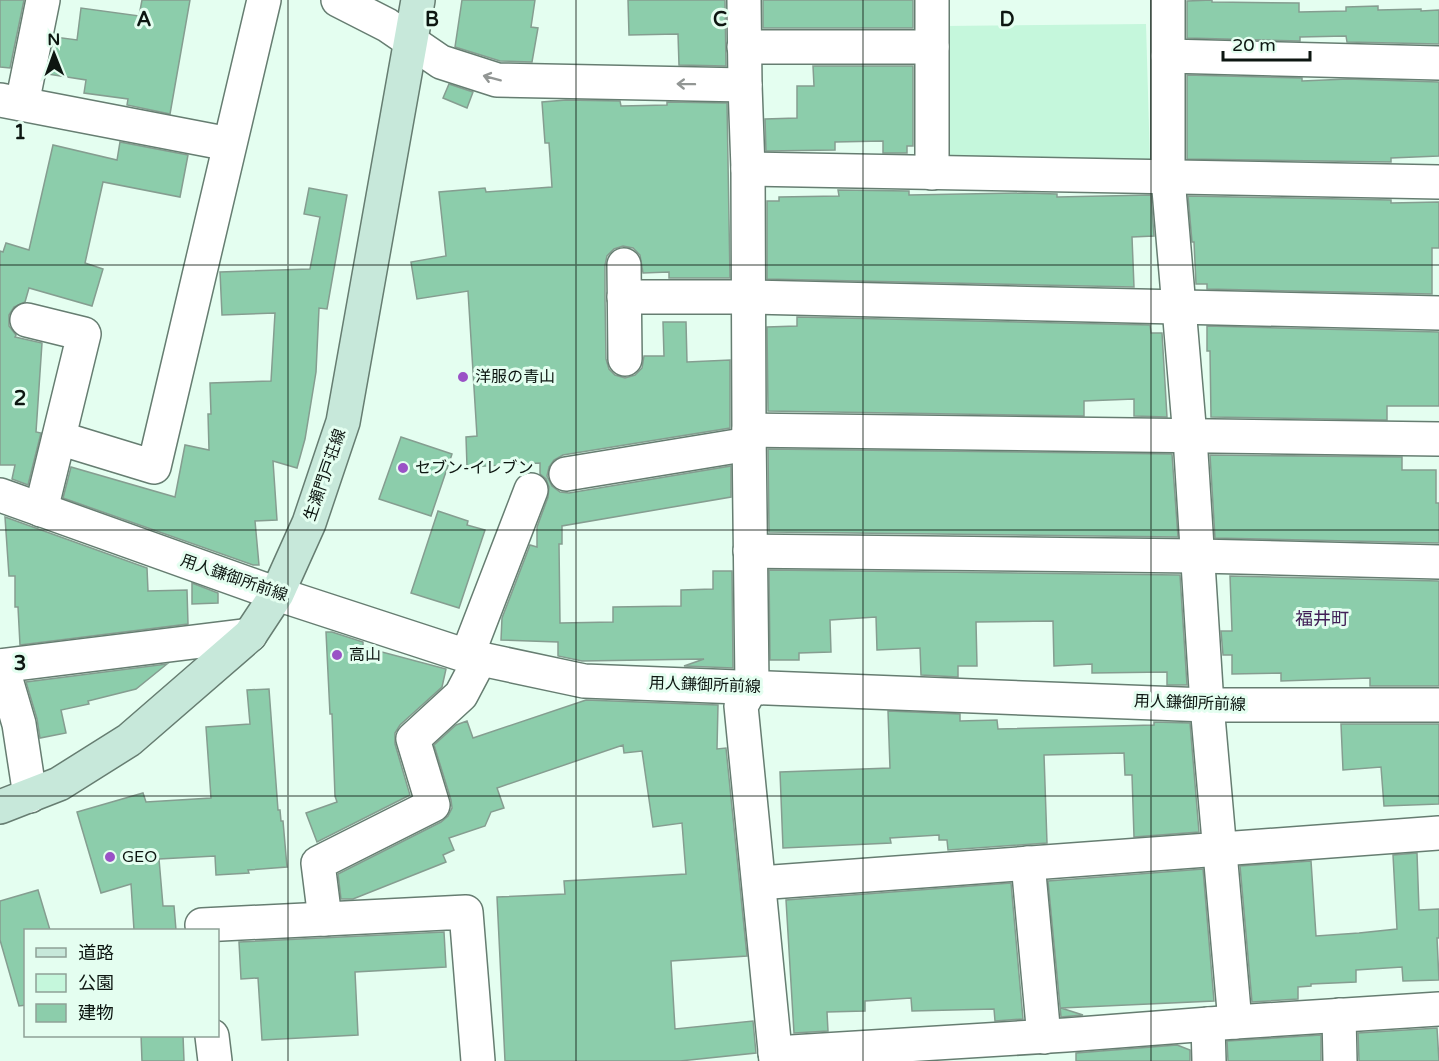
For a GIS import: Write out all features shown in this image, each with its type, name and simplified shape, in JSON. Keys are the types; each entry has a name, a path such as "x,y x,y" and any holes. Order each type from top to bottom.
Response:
{"main road":[{"name":"生瀬門戸荘線","path":"15,801 59,784 129,740 250,635 277,594 309,524 343,422 418,0"}],"street":[{"path":"43,0 11,102 230,144"},
{"path":"59,438 154,467 264,0"},
{"path":"338,0 387,25 441,62 497,80 745,85"},
{"path":"744,0 748,169 752,686 741,706 776,1057 1059,1044 1221,1023 1439,1009"},
{"path":"932,0 932,173"},
{"path":"1168,0 1168,178 1190,437 1206,705 1219,849 1221,1023 1209,1061"},
{"path":"744,47 932,47"},
{"path":"1168,56 1439,63"},
{"path":"748,169 1439,182"},
{"path":"624,265 625,358"},
{"path":"624,297 749,297 1439,313"},
{"path":"27,320 84,334 41,510"},
{"path":"566,474 749,437 1439,439"},
{"path":"325,919 318,863 433,805 413,739 461,695 531,490"},
{"name":"用人鎌御所前線","path":"0,495 277,594 473,658 584,681 1206,705 1439,705"},
{"path":"750,551 1198,556 1439,562"},
{"path":"15,801 19,724 1,666 250,635"},
{"path":"759,883 1439,833"},
{"path":"1028,863 1059,1044"},
{"path":"203,929 202,925 466,912 478,1061"},
{"path":"1339,1015 1340,1061"},
{"path":"212,1037 215,1061"}],"green space":[{"path":"1146,24 1150,162 942,164 944,26"}],"building":[{"path":"0,0 24,0 10,68 0,67"},
{"path":"142,0 190,0 170,114 127,105 128,99 84,93 86,80 47,74 55,37 77,40 81,8 139,16"},
{"path":"462,0 535,0 531,27 538,28 532,62 500,61 455,47"},
{"path":"628,0 725,0 726,66 679,65 678,34 629,35"},
{"path":"763,0 913,0 913,28 763,28"},
{"path":"1212,0 1212,2 1299,3 1299,12 1346,11 1346,7 1378,6 1378,10 1439,10 1439,44 1347,42 1346,36 1300,37 1300,41 1187,38 1187,1"},
{"path":"813,66 913,66 913,146 907,146 907,153 883,153 883,141 835,142 835,150 766,151 765,119 797,118 797,86 814,86"},
{"path":"1187,75 1302,78 1302,81 1348,79 1439,82 1439,156 1391,158 1391,162 1187,159"},
{"path":"449,84 473,92 467,108 443,98"},
{"path":"620,101 621,106 667,105 667,102 727,103 730,278 669,278 669,272 643,273 640,255 633,248 623,246 614,249 607,256 605,298 606,359 609,369 615,375 625,378 635,375 642,368 644,356 664,356 663,322 686,322 687,362 730,360 730,428 563,455 554,460 547,476 552,486 560,492 569,493 731,466 731,497 562,526 562,544 559,544 560,623 613,622 613,607 681,606 681,590 713,589 713,571 732,571 733,668 684,666 704,659 582,661 558,656 558,642 501,640 502,618 530,545 537,547 537,527 548,497 549,487 546,479 540,474 540,463 467,467 466,437 477,436 468,291 417,299 411,262 446,256 439,192 485,188 486,192 552,187 549,143 545,143 542,102"},
{"path":"120,142 188,155 180,197 103,182 85,263 103,269 92,306 29,288 25,302 14,307 9,315 9,326 16,335 15,337 42,343 36,432 41,433 28,485 12,479 15,465 0,465 0,251 3,252 6,243 29,250 53,145 117,160"},
{"path":"309,188 347,195 327,309 319,308 316,372 305,439 297,468 273,461 277,520 255,521 259,565 253,565 63,498 71,467 175,497 185,445 209,450 210,383 271,381 275,313 222,315 220,272 310,269 320,217 304,214"},
{"path":"838,190 909,191 909,195 1025,193 1057,194 1057,197 1151,195 1154,236 1132,237 1134,287 767,279 767,201 779,201 779,197 839,196"},
{"path":"1188,196 1391,200 1391,203 1439,202 1439,248 1432,248 1432,294 1207,289 1207,284 1196,284 1194,242 1192,242"},
{"path":"797,317 1150,325 1151,333 1162,333 1167,417 1134,416 1134,399 1084,401 1084,416 768,411 767,327 797,326"},
{"path":"1207,326 1439,332 1439,406 1387,406 1387,420 1211,417 1210,351 1207,351"},
{"path":"401,437 452,454 431,516 379,499"},
{"path":"768,449 1172,454 1178,537 769,532"},
{"path":"1210,455 1402,457 1402,470 1436,470 1439,543 1215,538"},
{"path":"438,511 468,521 467,525 485,530 459,608 411,593"},
{"path":"5,517 147,568 148,591 187,590 188,624 20,645 18,607 15,607 15,576 9,576"},
{"path":"769,570 1180,575 1187,685 1167,685 1167,672 1092,673 1092,664 1054,666 1053,621 976,622 977,666 958,666 958,677 921,675 920,648 877,650 876,617 830,620 831,652 799,653 799,660 770,660"},
{"path":"1230,576 1439,581 1439,686 1370,686 1370,678 1281,681 1281,673 1232,674 1232,655 1223,655 1221,631 1232,631"},
{"path":"192,583 218,593 218,603 192,604"},
{"path":"326,632 363,642 363,647 446,669 442,687 400,725 395,733 395,744 410,795 317,842 306,813 337,802"},
{"path":"167,664 136,689 61,710 66,733 40,738 26,682"},
{"path":"269,689 278,810 280,810 281,821 283,821 287,867 216,875 215,856 159,859 163,906 174,906 176,929 134,929 131,884 101,893 77,812 143,793 146,802 211,798 206,727 250,724 247,690"},
{"path":"586,700 718,705 717,749 726,748 747,956 671,961 675,1029 753,1021 756,1053 680,1061 505,1061 497,897 565,894 564,881 686,874 682,823 653,827 642,751 624,753 623,745 497,788 504,808 491,812 485,826 449,838 454,850 443,855 446,862 353,899 341,899 338,874 441,822 448,816 452,808 451,800 434,745 456,725 467,721 473,738"},
{"path":"888,711 960,714 960,721 997,720 998,729 1154,725 1154,722 1190,723 1199,832 1134,837 1132,775 1125,775 1124,753 1044,755 1047,843 948,850 947,840 939,840 939,835 890,838 891,843 783,848 780,772 890,768"},
{"path":"1341,724 1439,724 1439,804 1384,806 1381,767 1343,770"},
{"path":"1417,853 1419,910 1439,909 1439,938 1437,938 1439,980 1403,981 1402,967 1356,970 1356,982 1311,984 1311,986 1298,987 1298,999 1252,1002 1240,866 1311,861 1316,936 1359,933 1397,929 1393,855"},
{"path":"1203,869 1214,1001 1061,1008 1083,1015 1061,1017 1048,881"},
{"path":"1011,883 1023,1019 995,1021 994,1009 912,1011 911,998 865,1001 865,1011 827,1012 828,1031 794,1033 786,900"},
{"path":"38,890 50,929 24,929 24,1005 19,1006 0,940 0,901"},
{"path":"444,932 446,967 355,972 358,1035 262,1040 258,978 241,979 239,942"},
{"path":"1437,1028 1439,1061 1359,1061 1358,1033"},
{"path":"1321,1035 1321,1061 1228,1061 1227,1041"},
{"path":"141,1037 183,1037 184,1061 142,1061"},
{"path":"1177,1045 1190,1050 1190,1061 1076,1061 1076,1053"}],"place":[{"name":"洋服の青山","path":"463,377"},
{"name":"セブン-イレブン","path":"403,468"},
{"name":"高山","path":"337,655"},
{"name":"GEO","path":"110,857"}],"district":[{"name":"福井町","path":"1322,619"}]}
